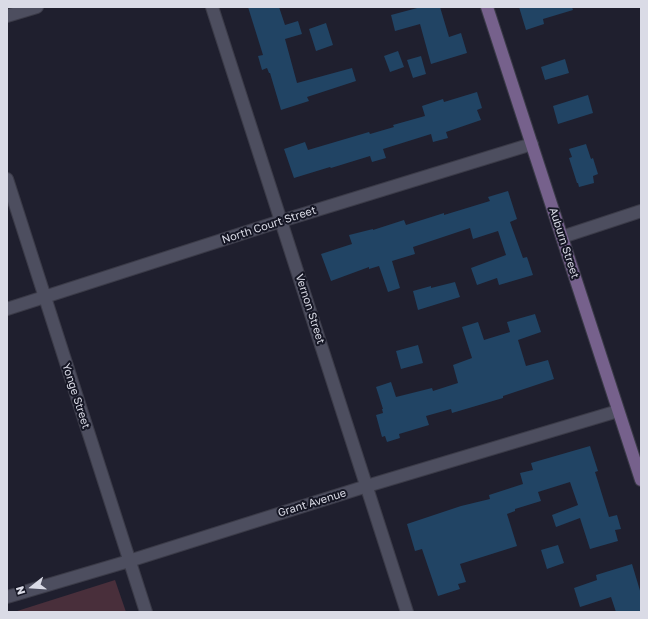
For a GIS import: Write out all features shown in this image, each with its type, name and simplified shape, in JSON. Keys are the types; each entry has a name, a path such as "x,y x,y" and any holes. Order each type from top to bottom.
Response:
{"main road":[{"name":"Auburn Street","path":"487,7 641,480"}],"street":[{"path":"7,16 37,7"},
{"name":"Vernon Street","path":"212,7 407,612"},
{"name":"North Court Street","path":"7,309 281,221 532,144"},
{"name":"Yonge Street","path":"7,179 146,612"},
{"path":"562,237 641,211"},
{"name":"Grant Avenue","path":"7,596 618,411"}],"shaded area":[{"path":"115,580 126,612 14,612"}],"building":[{"path":"248,7 279,7 285,25 298,21 302,34 285,39 297,83 352,68 356,81 307,97 309,101 281,110 270,73 267,68 262,70 258,56 263,55"},
{"path":"421,7 440,7 449,37 461,33 467,53 431,64 420,24 395,31 391,15"},
{"path":"519,7 572,7 573,10 543,19 544,24 526,30"},
{"path":"326,23 333,45 316,51 309,29"},
{"path":"398,51 404,67 390,72 384,56"},
{"path":"421,56 426,74 413,78 407,60"},
{"path":"565,59 569,73 545,80 541,67"},
{"path":"477,92 482,108 477,110 481,120 446,132 448,138 433,142 431,134 383,149 386,158 372,162 370,156 294,178 284,149 305,142 308,150 369,132 370,134 394,127 393,125 425,116 422,106 443,99 444,102"},
{"path":"588,95 593,113 558,124 553,106"},
{"path":"586,144 591,159 593,158 598,174 593,176 594,183 579,187 569,158 572,157 569,149"},
{"path":"508,191 517,219 510,222 523,258 527,257 533,275 499,285 497,278 477,285 471,268 506,255 498,231 473,239 470,228 413,247 415,254 392,261 400,288 388,292 379,266 369,269 369,267 331,281 321,254 352,244 349,235 373,230 404,220 406,225 444,213 444,215 490,201 488,197"},
{"path":"455,282 460,297 418,310 413,291"},
{"path":"535,314 541,332 518,340 526,366 548,360 554,379 503,396 503,398 452,413 451,409 426,416 429,425 399,434 400,438 387,442 385,436 382,437 376,415 383,413 383,409 376,387 391,382 396,397 432,388 433,391 458,383 453,365 472,358 462,327 478,322 484,340 510,332 507,322"},
{"path":"418,345 423,363 401,369 396,351"},
{"path":"590,446 598,471 595,472 609,517 617,515 621,529 615,530 618,541 590,549 580,518 556,527 552,515 578,505 570,482 538,492 541,501 515,509 515,511 507,514 517,546 460,564 466,582 458,584 460,589 438,596 422,549 415,551 407,524 461,506 490,499 489,495 523,484 520,473 533,470 531,463"},
{"path":"558,545 564,563 547,569 541,550"},
{"path":"632,564 641,594 641,612 616,612 611,597 580,607 574,588 597,580 596,575"}]}
